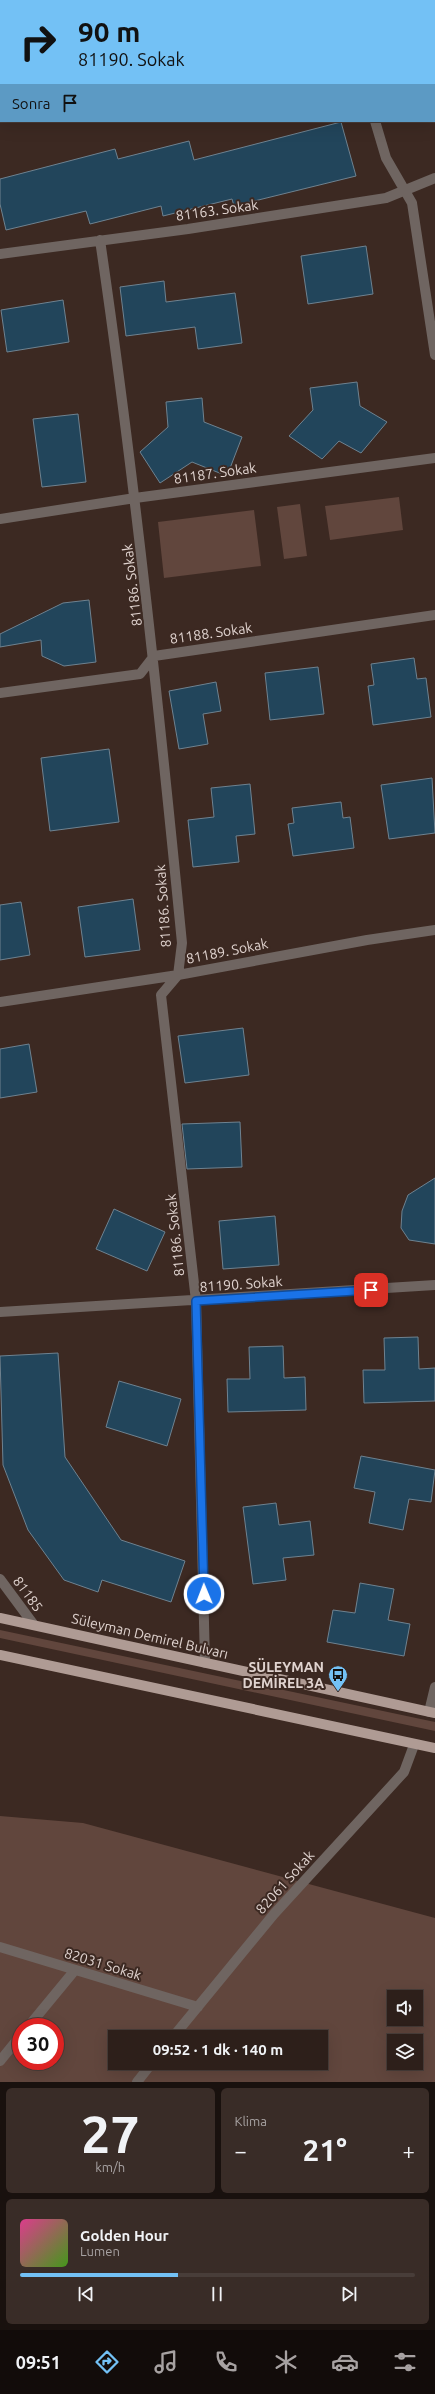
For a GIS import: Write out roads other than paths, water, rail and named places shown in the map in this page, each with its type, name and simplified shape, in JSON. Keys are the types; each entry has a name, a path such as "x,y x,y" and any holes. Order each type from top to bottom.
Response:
{"main road":[{"name":"Süleyman Demirel Bulvarı","path":"0,1618 432,1712"},
{"path":"0,1655 435,1748"}],"street":[{"path":"375,122 386,158 412,202 435,355"},
{"name":"81163. Sokak","path":"0,254 188,229 386,198 435,178"},
{"name":"81186. Sokak","path":"100,240 135,498 154,656 182,943 178,975 161,995 196,1301 205,1663"},
{"name":"81187. Sokak","path":"0,519 135,498 435,458"},
{"name":"81188. Sokak","path":"0,694 140,674 154,656 435,615"},
{"name":"81189. Sokak","path":"0,1002 178,975 359,941 435,930"},
{"name":"81190. Sokak","path":"0,1312 435,1285"},
{"name":"81185","path":"0,1579 34,1625"},
{"path":"432,1712 435,1687"},
{"name":"82061 Sokak","path":"179,2030 274,1914 404,1772 414,1744"},
{"name":"82031 Sokak","path":"0,1947 198,2007"},
{"path":"35,2018 75,1970"},
{"path":"0,2061 12,2046"},
{"path":"137,2082 145,2072 150,2082"}],"place":[{"name":"SÜLEYMAN DEMİREL 3A","path":"338,1692"}]}
